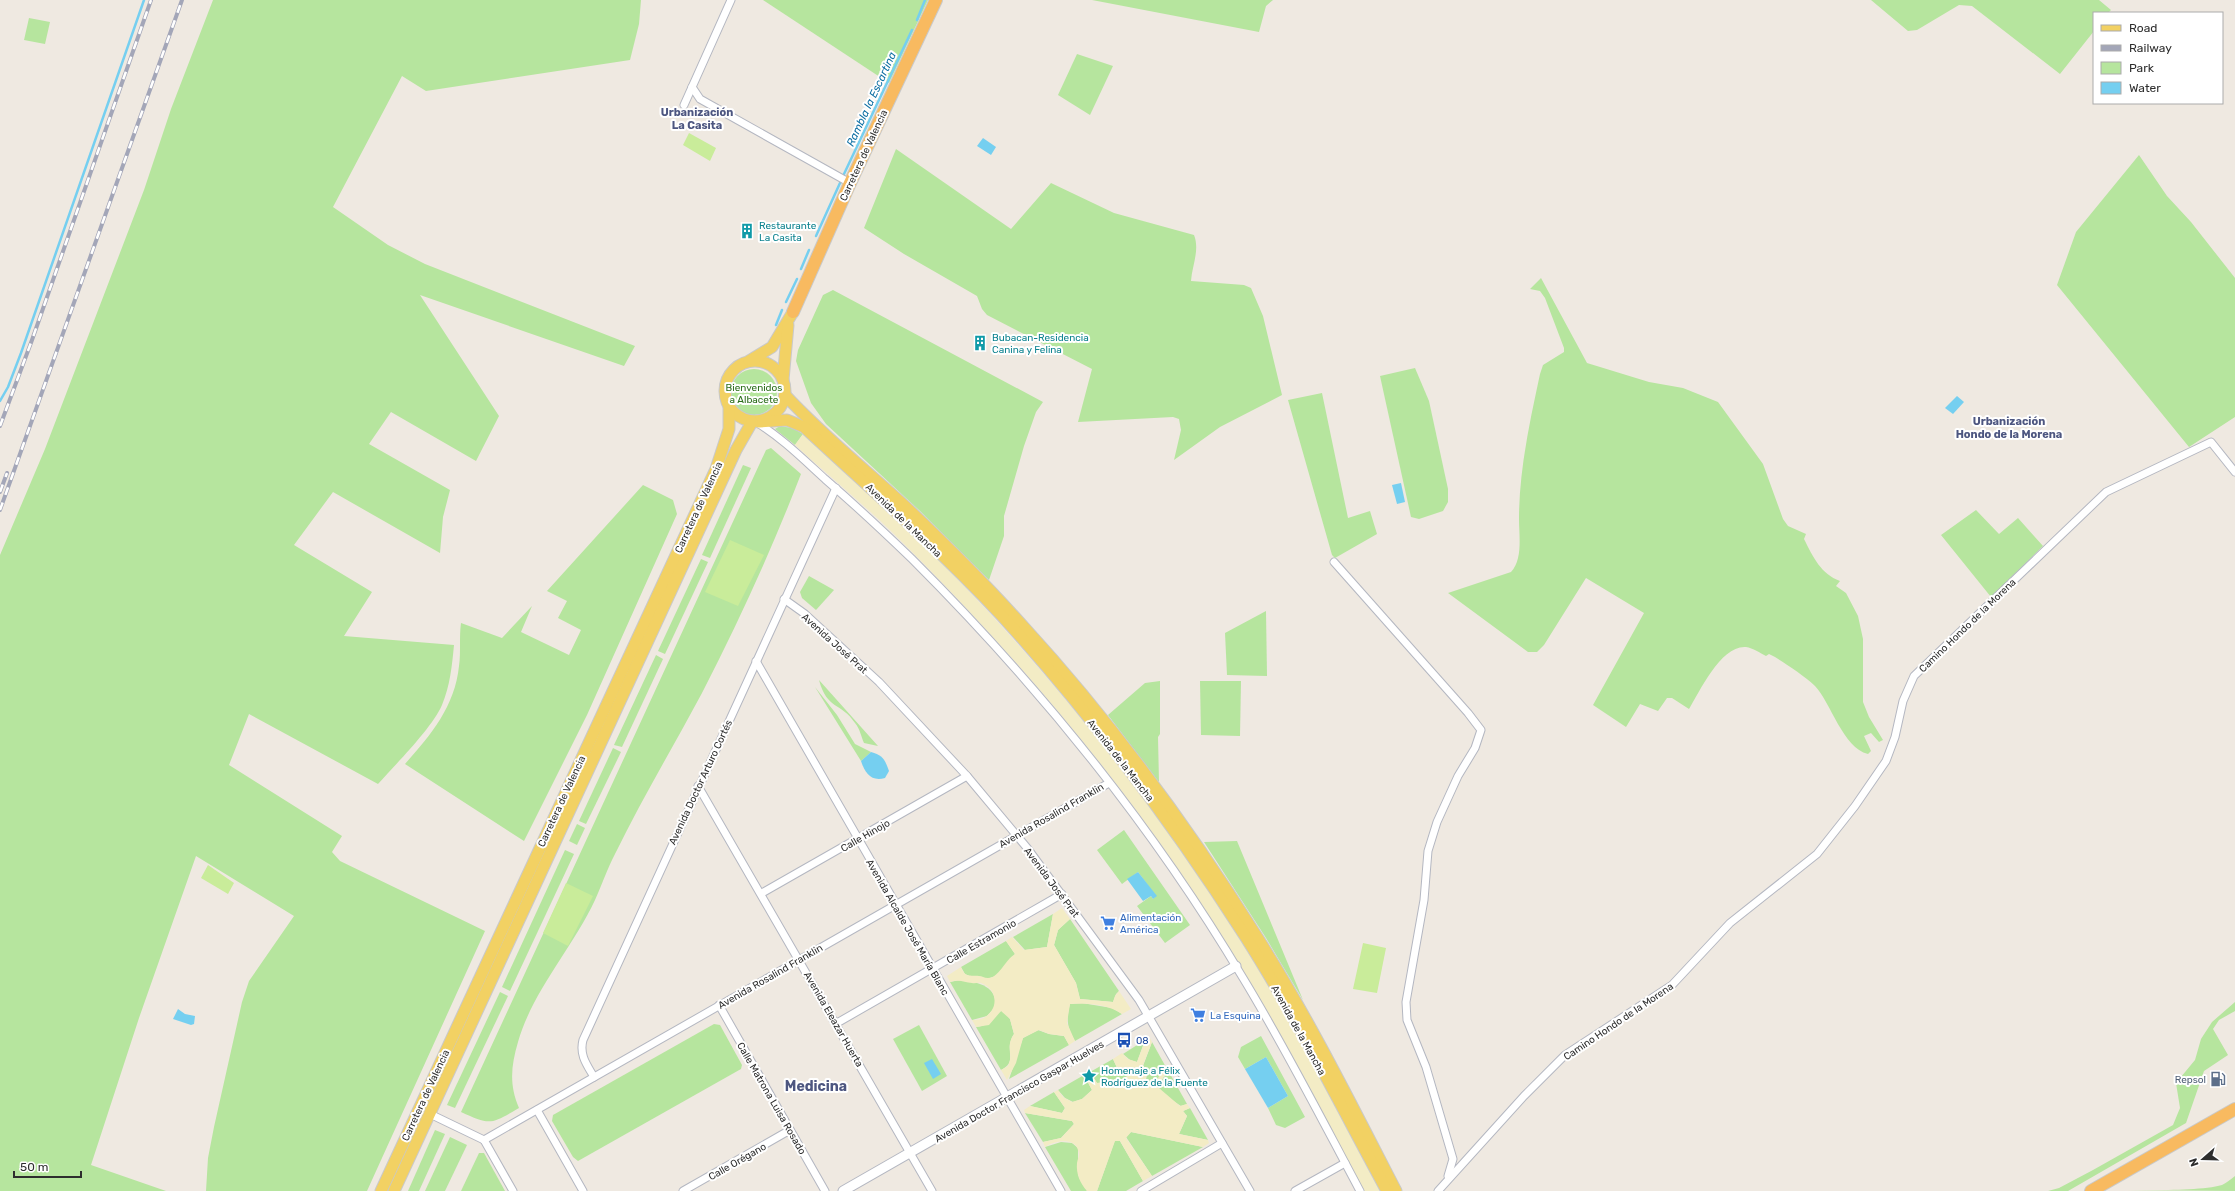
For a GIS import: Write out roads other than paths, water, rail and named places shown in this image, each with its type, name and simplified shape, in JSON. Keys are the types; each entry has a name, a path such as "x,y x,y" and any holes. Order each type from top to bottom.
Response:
{"highway":[{"name":"Carretera de Valencia","path":"793,312 850,182 936,0"},
{"path":"2091,1191 2235,1109"}],"main road":[{"name":"Carretera de Valencia","path":"740,365 772,347 793,312"},
{"name":"Carretera de Valencia","path":"783,380 787,332 793,312"},
{"path":"750,362 765,363 778,371 783,380 785,395 782,404 777,413 768,419 755,422 739,417 729,407 726,400 726,384 731,373 740,365 750,362"},
{"name":"Avenida de la Mancha","path":"785,395 810,420 910,511 1013,616 1080,693 1141,767 1199,848 1258,938 1296,1003 1396,1191"},
{"name":"Carretera de Valencia","path":"380,1191 716,469 729,429 729,407"},
{"name":"Avenida de la Mancha","path":"755,422 787,420 804,427 885,501 1020,636 1084,712 1141,784 1191,853 1246,937 1285,1002 1387,1191"},
{"name":"Carretera de Valencia","path":"394,1191 736,450 755,422"}],"street":[{"path":"684,105 731,0"},
{"path":"692,86 700,99 850,182"},
{"path":"755,422 770,431 836,488 889,537 944,591 1064,724 1186,888 1236,966 1295,1069 1360,1191"},
{"name":"Camino Hondo de la Morena","path":"1438,1191 1524,1096 1565,1055 1672,985 1730,923 1817,854 1855,806 1886,761 1895,737 1902,701 1914,676 2106,492 2211,442 2235,472"},
{"name":"Avenida Doctor Arturo Cortés","path":"594,1077 582,1056 581,1049 583,1040 698,786 836,488"},
{"path":"1334,562 1468,713 1481,730 1475,748 1458,776 1442,809 1428,851 1424,900 1406,1002 1407,1020 1426,1068 1453,1159 1448,1179"},
{"name":"Avenida José Prat","path":"784,599 805,614 879,682 967,776 1062,894 1149,1017 1250,1191"},
{"name":"Avenida Alcalde José María Blanc","path":"756,661 857,840 896,904 932,970 1061,1191"},
{"name":"Calle Hinojo","path":"762,893 967,776"},
{"name":"Avenida Rosalind Franklin","path":"484,1140 1109,783"},
{"name":"Avenida Eleazar Huerta","path":"698,786 762,893 932,1191"},
{"name":"Calle Estramonio","path":"837,1024 1062,894"},
{"name":"Avenida Doctor Francisco Gaspar Huelves","path":"843,1191 1236,966"},
{"name":"Calle Matrona Luisa Rosado","path":"719,1005 825,1191"},
{"path":"537,1110 583,1191"},
{"path":"430,1114 484,1140 513,1191"},
{"name":"Calle Orégano","path":"683,1191 790,1130"},
{"path":"1141,1191 1222,1143"},
{"path":"1295,1191 1345,1163"}],"water":[{"path":"983,138 996,147 991,155 977,146"},
{"path":"1957,396 1964,402 1953,414 1945,408"},
{"path":"1401,483 1405,502 1397,504 1392,485"},
{"path":"871,752 881,756 885,761 889,771 885,778 872,778 864,769 861,761"},
{"path":"1138,872 1157,896 1153,899 1151,896 1143,901 1127,879"},
{"path":"178,1009 185,1014 195,1016 194,1024 191,1025 173,1019"},
{"path":"1266,1057 1288,1096 1268,1108 1245,1069"},
{"path":"932,1059 941,1074 933,1079 924,1063"}],"waterway":[{"path":"0,401 8,387 21,353 144,0"},
{"name":"Rambla la Escartina","path":"917,20 925,0"},
{"name":"Rambla la Escartina","path":"844,174 912,30"},
{"name":"Rambla la Escartina","path":"816,236 840,183"},
{"name":"Rambla la Escartina","path":"801,269 809,250"},
{"name":"Rambla la Escartina","path":"786,302 797,279"},
{"name":"Rambla la Escartina","path":"776,325 782,310"}],"railway":[{"path":"0,426 32,340 151,0"},
{"path":"0,510 182,0"},
{"path":"0,492 7,473"}],"place":[{"name":"Restaurante La Casita","path":"747,231"},
{"name":"Bubacan-Residencia Canina y Felina","path":"980,343"},
{"name":"Alimentación América","path":"1108,923"},
{"name":"La Esquina","path":"1198,1015"},
{"name":"08","path":"1124,1040"},
{"name":"Homenaje a Félix Rodríguez de la Fuente","path":"1089,1076"},
{"name":"Repsol","path":"2218,1079"}],"district":[{"name":"Urbanización La Casita","path":"697,118"},
{"name":"Urbanización Hondo de la Morena","path":"2009,427"},
{"name":"Medicina","path":"816,1086"}],"park label":[{"name":"Bienvenidos a Albacete","path":"754,392"}]}
